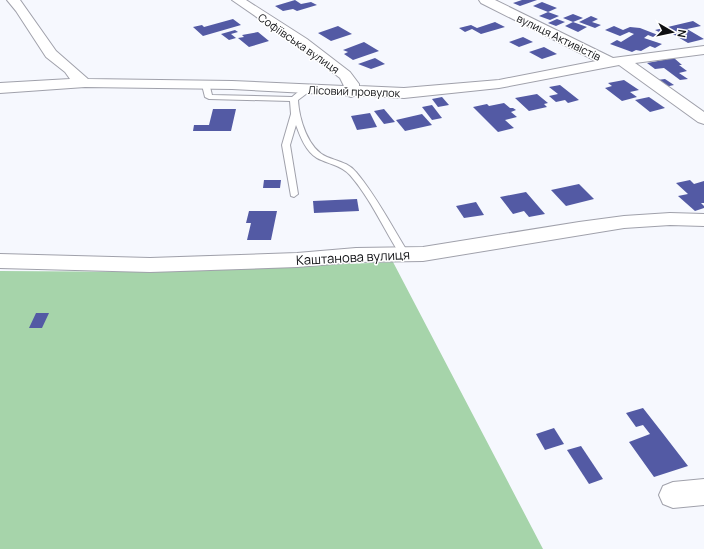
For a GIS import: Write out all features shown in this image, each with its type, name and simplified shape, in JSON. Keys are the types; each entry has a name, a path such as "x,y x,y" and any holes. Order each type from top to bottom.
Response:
{"street":[{"path":"13,0 21,8 51,54 70,69 76,77 85,83"},
{"name":"Софіївська вулиця","path":"238,0 302,42 345,75 352,84 352,92"},
{"name":"вулиця Активістів","path":"485,0 600,58 617,61 704,119"},
{"name":"Лісовий провулок","path":"0,88 85,83 206,85 404,93 498,84 617,61 704,50"},
{"name":"Каштанова вулиця","path":"0,261 150,265 404,254 438,252 579,228 624,222 670,219 704,220"},
{"path":"673,495 704,492"}],"lane":[{"path":"206,85 209,97 294,99 307,89"},
{"path":"294,99 294,114 286,145 294,194"},
{"path":"294,114 304,136 316,154 350,170 372,199 389,231 404,254"}],"green space":[{"path":"393,262 543,549 0,549 0,271 160,272"}],"building":[{"path":"295,0 301,4 311,2 317,5 297,11 293,9 283,11 275,6"},
{"path":"522,0 537,0 520,6 513,3"},
{"path":"542,2 557,8 548,12 533,6"},
{"path":"548,12 559,16 550,20 539,16"},
{"path":"573,14 583,18 573,22 563,18"},
{"path":"591,16 598,19 592,22 601,25 595,28 579,22"},
{"path":"233,19 241,25 203,36 193,27 202,25 204,27"},
{"path":"557,19 565,22 556,26 548,23"},
{"path":"693,21 701,26 687,29 704,39 688,43 671,33 663,34 655,30"},
{"path":"495,22 505,27 481,34 472,29 465,32 459,28 471,25 477,28"},
{"path":"573,22 587,27 578,32 565,26"},
{"path":"338,26 352,34 331,41 318,33"},
{"path":"614,26 623,30 630,27 640,28 658,35 653,37 648,35 644,38 662,44 655,48 650,46 641,51 636,50 632,52 610,44 617,40 621,42 634,34 629,32 620,36 605,30"},
{"path":"235,30 238,32 231,34 236,38 229,40 221,34"},
{"path":"258,32 269,41 249,47 238,38 244,37 242,35"},
{"path":"523,37 533,42 519,47 509,42"},
{"path":"364,42 379,51 353,60 344,54 348,52 343,50"},
{"path":"544,47 557,54 542,59 529,52"},
{"path":"375,58 385,64 371,69 358,64"},
{"path":"674,58 682,65 679,65 687,71 679,73 688,79 680,80 664,68 655,69 647,63"},
{"path":"665,79 674,85 665,87 657,80"},
{"path":"624,80 639,90 630,92 637,97 622,101 605,88 612,86 608,83"},
{"path":"560,85 579,100 568,103 565,100 556,102 549,96 558,94 549,87"},
{"path":"537,94 548,103 544,104 547,107 529,111 515,98"},
{"path":"442,97 449,105 438,107 432,99"},
{"path":"649,97 665,108 650,112 635,100"},
{"path":"504,103 510,108 516,110 511,112 517,117 505,120 514,128 498,132 473,107 487,104 489,106"},
{"path":"432,105 442,118 432,120 422,107"},
{"path":"213,109 236,109 231,131 193,131 194,125 209,125"},
{"path":"384,109 395,122 384,124 374,111"},
{"path":"370,113 377,127 357,130 351,116"},
{"path":"422,114 432,125 405,131 396,120"},
{"path":"264,180 281,180 280,188 263,188"},
{"path":"690,180 694,184 704,181 704,203 701,203 704,208 695,211 678,196 688,194 676,183"},
{"path":"579,184 594,199 566,206 551,190"},
{"path":"526,192 545,214 529,217 524,211 513,214 500,197"},
{"path":"357,199 359,211 314,213 313,201"},
{"path":"476,202 484,215 464,218 456,206"},
{"path":"249,211 277,211 271,240 247,240 251,223 246,223"},
{"path":"36,313 49,313 42,328 29,328"},
{"path":"643,408 688,466 654,477 629,442 650,434 643,425 636,427 626,413"},
{"path":"554,428 564,444 545,450 536,434"},
{"path":"581,446 603,479 589,484 567,450"}]}
